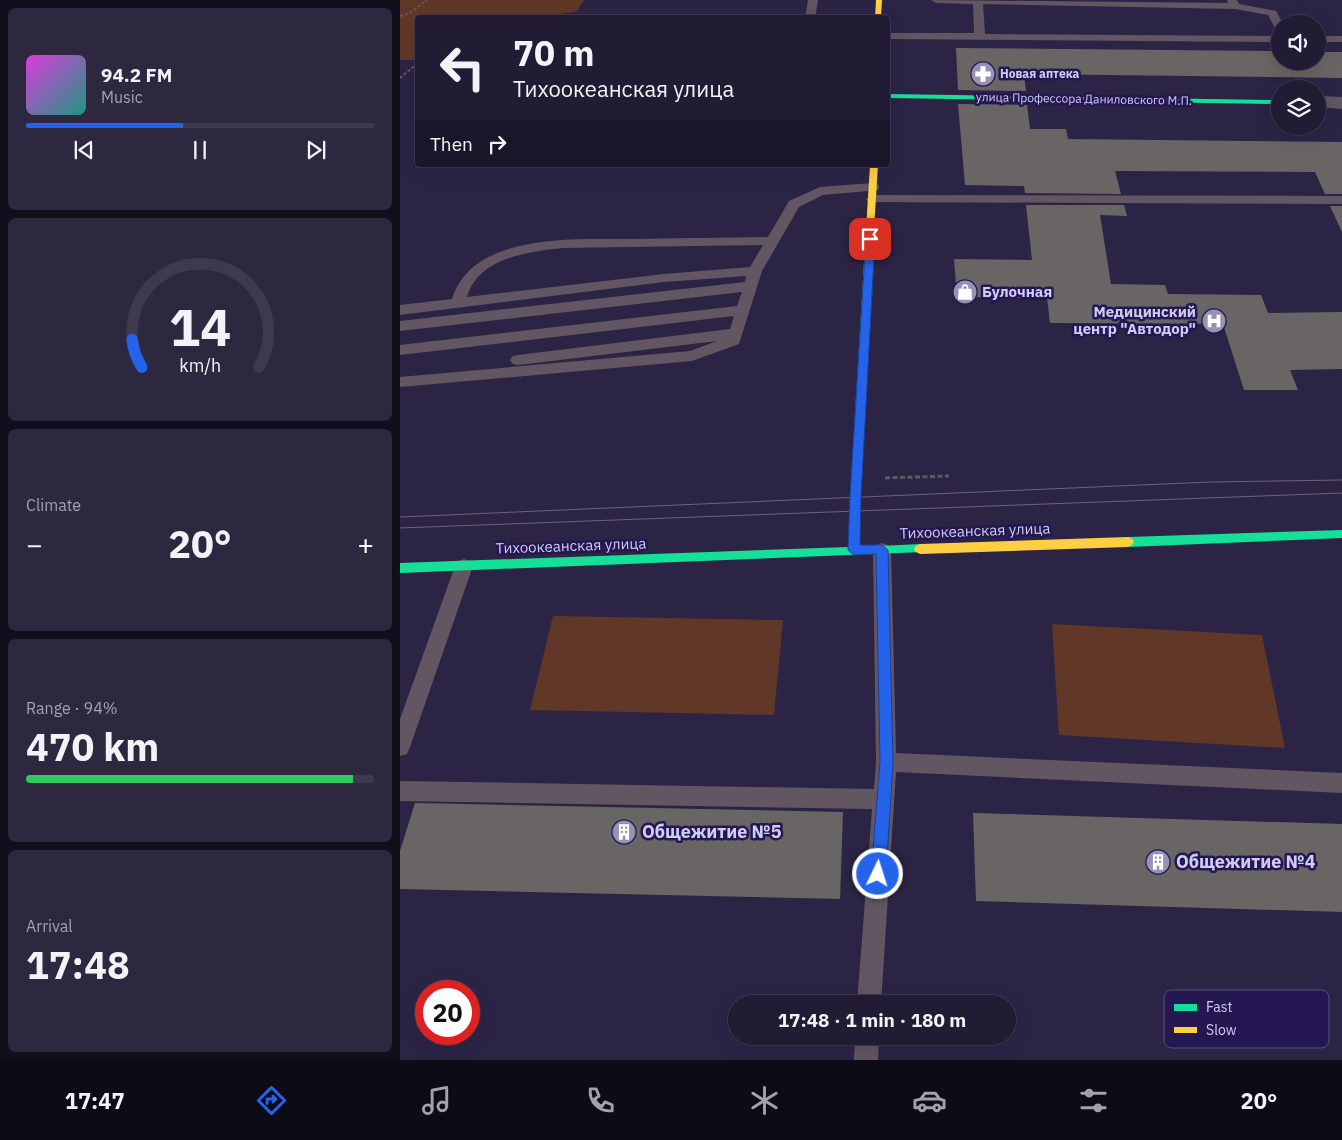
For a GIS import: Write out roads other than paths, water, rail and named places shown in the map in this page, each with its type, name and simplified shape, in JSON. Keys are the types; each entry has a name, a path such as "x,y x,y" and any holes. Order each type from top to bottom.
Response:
{"main road":[{"path":"878,15 879,0"},
{"name":"улица Профессора Даниловского М.П.","path":"890,96 1271,102"},
{"path":"854,550 874,167"},
{"name":"Тихоокеанская улица","path":"400,568 854,550 1342,534"}],"street":[{"path":"1326,102 1342,103"}],"lane":[{"path":"810,15 813,0"},
{"path":"936,0 1234,3 1272,13 1273,15"},
{"path":"978,1 980,36"},
{"path":"890,36 1271,39"},
{"path":"1326,39 1342,39"},
{"path":"400,382 692,356 734,340 755,271 794,204 820,192 1342,200"},
{"path":"458,302 466,281 492,260 528,247 562,244 773,241"},
{"path":"400,310 664,278 755,271"},
{"path":"400,326 751,286"},
{"path":"400,350 743,310"},
{"path":"400,374 736,333"},
{"path":"870,995 886,762 882,550"},
{"path":"400,747 464,566"},
{"path":"886,762 1342,783"},
{"path":"400,791 884,799"},
{"path":"866,1060 867,1045"}],"tram line":[{"path":"400,517 1210,482 1342,480"},
{"path":"400,528 1342,493"}],"place":[{"name":"Новая аптека","path":"983,74"},
{"name":"Булочная","path":"965,292"},
{"name":"Медицинский центр \"Автодор\"","path":"1214,321"},
{"name":"Общежитие №5","path":"624,832"},
{"name":"Общежитие №4","path":"1158,862"}]}
